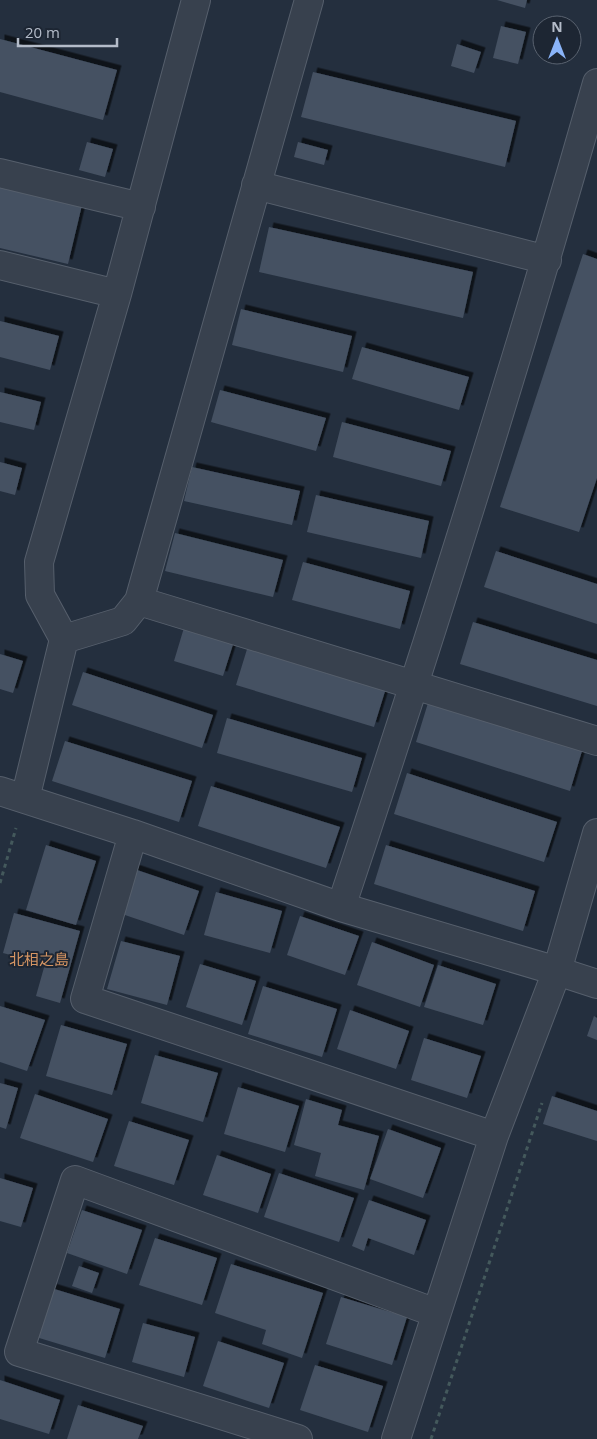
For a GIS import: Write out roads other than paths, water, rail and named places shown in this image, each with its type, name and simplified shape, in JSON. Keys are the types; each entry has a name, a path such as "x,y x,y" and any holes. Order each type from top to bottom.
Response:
{"street":[{"path":"196,0 117,294 38,562 40,594 64,639 12,795 133,834 341,907 597,984"},
{"path":"64,639 123,621 140,600 309,0"},
{"path":"341,907 415,684 547,260 597,84"},
{"path":"0,173 141,207"},
{"path":"256,185 547,260"},
{"path":"0,265 117,294"},
{"path":"140,600 597,741"},
{"path":"396,1439 494,1136 557,971 597,833"},
{"path":"133,834 85,999 494,1136"},
{"path":"298,1439 19,1352 75,1180 436,1313"}],"district":[{"name":"北相之島","path":"39,960"}]}
